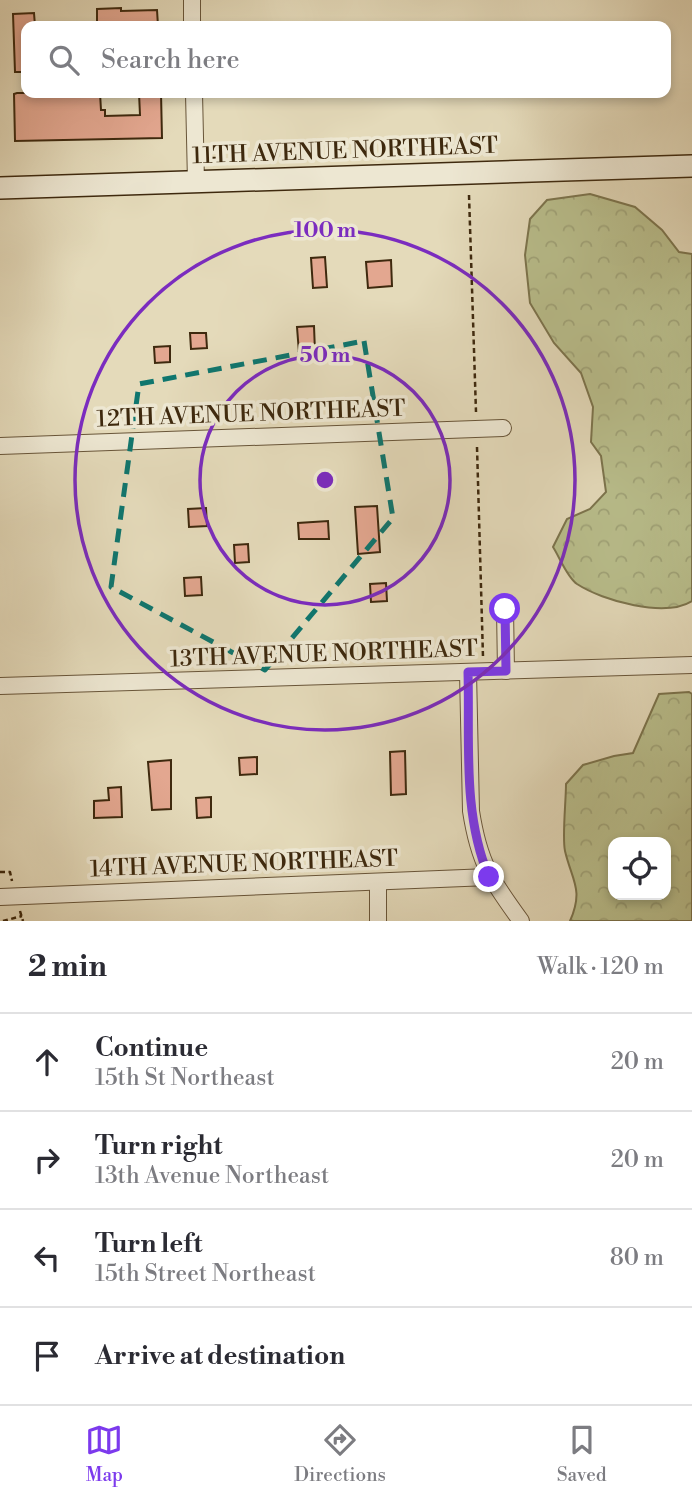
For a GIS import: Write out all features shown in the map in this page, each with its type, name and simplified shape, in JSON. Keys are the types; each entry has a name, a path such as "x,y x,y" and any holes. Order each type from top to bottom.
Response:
{"street":[{"path":"192,0 192,21"},
{"path":"194,98 196,183"},
{"name":"11TH AVENUE NORTHEAST","path":"0,188 692,166"},
{"name":"12TH AVENUE NORTHEAST","path":"0,446 503,428"},
{"path":"505,609 506,671"},
{"name":"13TH AVENUE NORTHEAST","path":"0,686 692,665"},
{"path":"468,672 471,811 479,853 489,877 521,921"},
{"name":"14TH AVENUE NORTHEAST","path":"0,897 489,877"},
{"path":"377,882 379,921"}],"path":[{"path":"0,872 10,872"},
{"path":"3,921 22,916 23,921"}],"highlighted area":[{"path":"364,341 393,518 265,670 111,587 139,384"}],"green space":[{"path":"590,194 635,207 662,230 679,252 692,254 692,601 680,606 651,608 618,601 588,590 570,577 553,547 567,519 590,509 606,492 601,456 591,442 593,407 581,373 554,343 530,303 525,255 530,219 547,200"},
{"path":"659,694 692,694 692,921 570,921 576,893 564,845 566,784 583,765 633,753"}],"building":[{"path":"97,9 157,10 158,21 97,21"},
{"path":"34,13 35,21 21,21 21,72 15,72 13,14"},
{"path":"21,93 21,98 100,98 101,110 105,110 105,116 140,115 139,98 161,98 162,138 15,141 14,94"},
{"path":"325,257 327,287 313,288 311,258"},
{"path":"391,260 392,286 368,288 366,262"},
{"path":"314,326 315,352 299,353 297,327"},
{"path":"190,333 206,333 207,348 191,349"},
{"path":"170,346 170,362 155,363 154,347"},
{"path":"377,506 380,552 358,554 355,507"},
{"path":"206,508 207,526 189,527 188,509"},
{"path":"328,521 329,539 299,539 298,523"},
{"path":"248,544 249,562 235,563 234,545"},
{"path":"201,577 202,595 185,596 184,578"},
{"path":"386,583 387,601 371,602 370,584"},
{"path":"405,751 406,794 391,795 390,752"},
{"path":"257,757 257,774 240,775 239,758"},
{"path":"171,760 171,809 152,810 148,762"},
{"path":"121,787 122,817 94,818 94,801 109,800 108,788"},
{"path":"211,797 211,817 197,818 196,798"}],"route":[{"path":"489,877 479,853 471,811 468,672 506,671 505,609"}]}
